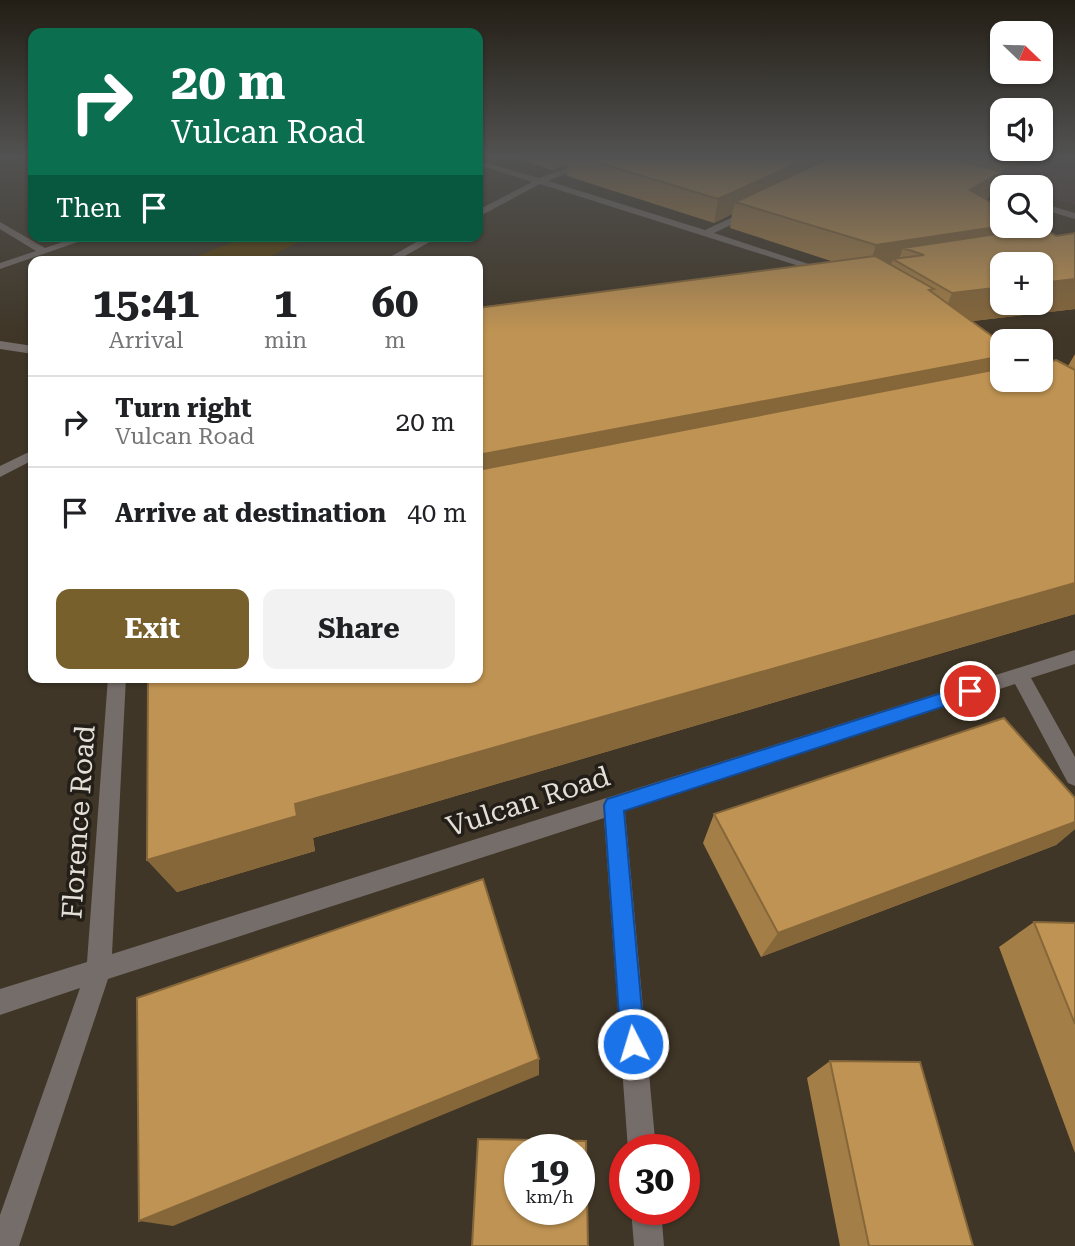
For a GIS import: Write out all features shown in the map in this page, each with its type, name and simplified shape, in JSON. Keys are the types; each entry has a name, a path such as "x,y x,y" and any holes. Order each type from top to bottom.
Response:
{"street":[{"path":"649,216 841,279 816,284"},
{"path":"705,234 743,216"},
{"path":"0,225 28,242"},
{"path":"29,242 44,251"},
{"path":"29,256 72,242"},
{"path":"397,256 424,242"},
{"path":"0,266 28,256"},
{"path":"0,345 28,349"},
{"path":"0,472 28,457"},
{"name":"Vulcan Road","path":"0,1002 1075,657"},
{"path":"1020,675 1075,776"},
{"name":"Florence Road","path":"4,1246 99,970 117,683"},
{"path":"614,805 641,1134"},
{"path":"647,1225 649,1246"}],"shaded area":[{"path":"233,242 298,242 272,256 197,256"}],"building":[{"path":"781,216 990,216 990,228 876,245"},
{"path":"1075,233 1075,279 1053,282 1053,252 990,252 990,289 952,293 893,259 924,255 903,248 990,235 990,238 1053,238 1053,234"},
{"path":"875,256 934,289 929,290 990,335 990,358 483,454 483,307"},
{"path":"1056,360 1075,370 1075,583 295,804 297,816 147,860 148,683 483,683 483,469 990,371 990,392 1053,392 1053,361"},
{"path":"1004,718 1075,798 1075,822 778,933 714,814"},
{"path":"483,879 539,1059 139,1221 137,998"},
{"path":"1034,922 1075,923 1075,1024"},
{"path":"830,1061 920,1062 973,1246 869,1246"},
{"path":"478,1139 504,1139 504,1225 588,1225 588,1246 472,1246"}],"route":[{"path":"633,1044 614,805 970,691"}]}
